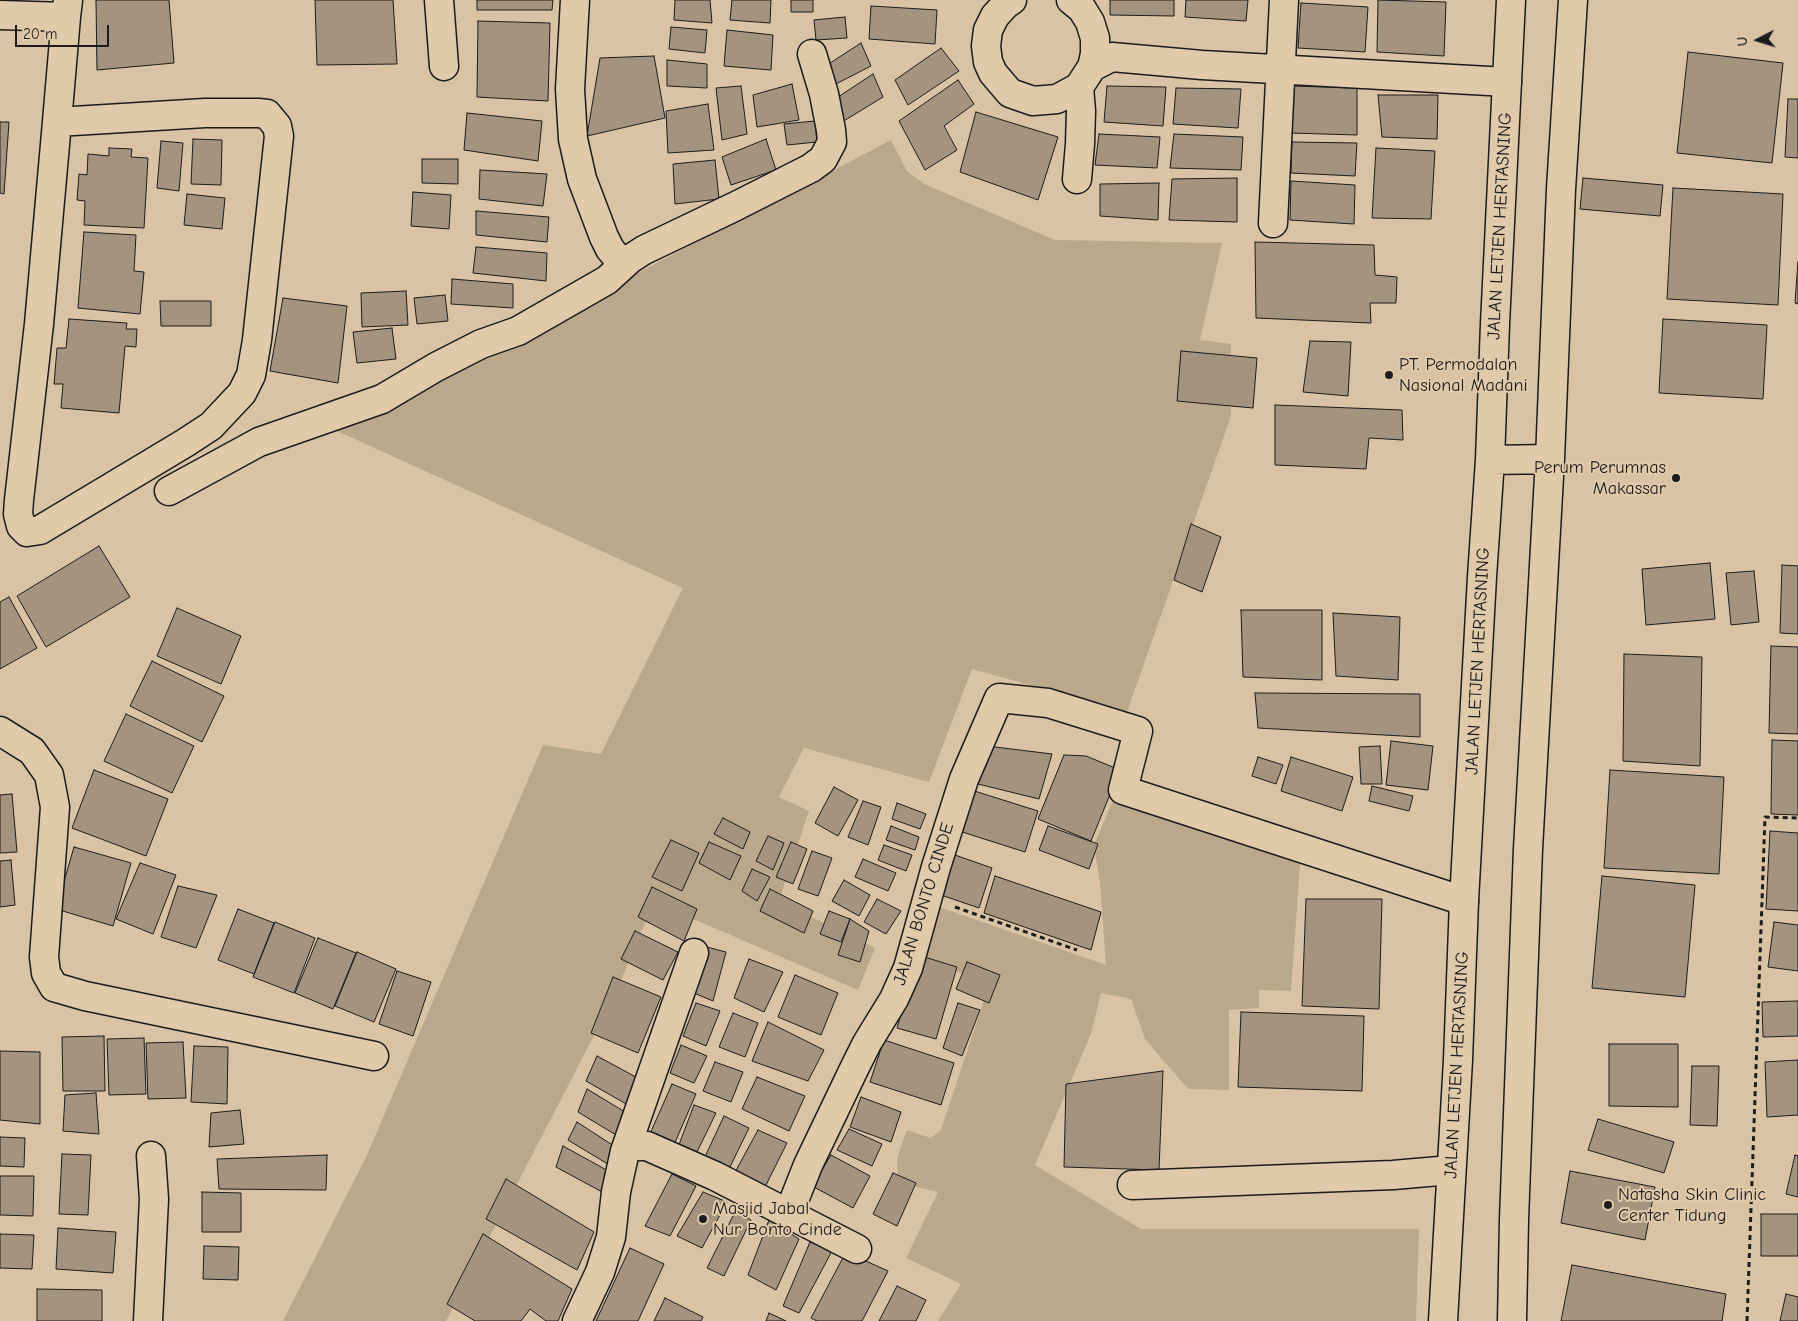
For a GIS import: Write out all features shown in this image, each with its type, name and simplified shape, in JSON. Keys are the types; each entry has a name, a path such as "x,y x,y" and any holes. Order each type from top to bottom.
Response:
{"street":[{"path":"439,0 444,66"},
{"path":"576,0 570,89 573,139 582,179 604,237 610,249 623,265"},
{"path":"1012,0 994,16 988,30 986,46 988,62 993,73 1010,92 1033,101 1057,99 1112,56 1202,65 1507,82"},
{"path":"1071,0 1082,9 1090,22 1095,38 1095,54 1086,77 1081,111 1077,179"},
{"path":"1273,223 1284,0"},
{"name":"JALAN LETJEN HERTASNING","path":"1443,1321 1458,1060 1464,901 1490,460 1494,324 1511,0"},
{"path":"1512,1321 1528,849 1550,459 1561,189 1573,0"},
{"path":"0,14 67,9 38,324 19,500 18,514 21,526 26,532 40,530 212,426 242,394 251,376 258,340 279,136 277,126 267,114 258,113 57,122"},
{"path":"169,492 259,442 382,400 436,367 481,344 518,331 565,305 607,280 623,265 644,250 810,168 823,159 832,142 824,94 812,54"},
{"path":"1490,460 1550,459"},
{"name":"JALAN BONTO CINDE","path":"789,1214 808,1165 854,1069 867,1043 894,999 908,968 936,868 964,779 999,698 1048,703 1138,731 1124,790 1464,901"},
{"path":"0,731 32,751 49,775 55,807 44,957 46,973 54,987 85,996 374,1056"},
{"path":"577,1321 600,1272 608,1249 616,1192 626,1151 694,953"},
{"path":"626,1151 633,1146 647,1146 715,1176 857,1249"},
{"path":"148,1321 154,1199 151,1156"},
{"path":"1132,1185 1393,1175 1451,1170"}],"path":[{"path":"1748,1321 1765,817 1798,818"},
{"path":"928,897 1077,950"}],"shaded area":[{"path":"891,140 907,171 924,184 1055,240 1222,243 1200,340 1231,344 1231,416 1127,712 972,669 929,782 804,748 779,797 809,811 779,901 875,948 858,990 654,902 613,999 446,1321 283,1321 367,1155 543,745 601,754 683,588 337,431"},
{"path":"1113,800 1300,864 1291,991 1259,990 1259,1008 1229,1010 1229,1090 1188,1089 1145,1039 1131,999 1101,993 1091,1034 1035,1165 1141,1229 1419,1229 1416,1321 938,1321 961,1284 906,1258 938,1192 898,1182 897,1158 907,1130 931,1138 941,1130 990,982 910,957 925,902 1106,965 1100,883 1094,845"}],"building":[{"path":"96,0 169,0 174,63 97,70"},
{"path":"315,0 393,0 397,64 317,65"},
{"path":"477,0 553,0 552,10 477,10"},
{"path":"675,0 710,0 712,23 674,20"},
{"path":"732,0 771,0 770,23 730,20"},
{"path":"791,0 813,0 813,12 791,12"},
{"path":"1110,0 1174,0 1174,16 1110,15"},
{"path":"1186,0 1248,0 1246,21 1185,17"},
{"path":"1378,0 1446,2 1444,56 1377,52"},
{"path":"1301,3 1368,7 1365,52 1298,48"},
{"path":"871,6 937,10 935,44 869,39"},
{"path":"845,17 847,38 816,40 814,20"},
{"path":"478,21 550,23 548,101 477,97"},
{"path":"671,27 707,30 705,53 669,49"},
{"path":"727,30 773,35 771,70 724,66"},
{"path":"861,43 871,66 832,86 824,67"},
{"path":"941,48 959,71 908,105 895,80"},
{"path":"1688,52 1783,63 1772,163 1677,153"},
{"path":"654,56 665,118 587,136 600,58"},
{"path":"667,60 707,64 707,88 667,86"},
{"path":"873,74 883,97 842,122 832,101"},
{"path":"958,80 974,104 944,126 957,150 925,170 899,121"},
{"path":"792,84 799,120 757,127 753,95"},
{"path":"741,86 747,134 722,140 716,88"},
{"path":"1107,86 1166,87 1163,126 1104,122"},
{"path":"1291,86 1357,88 1357,135 1290,133"},
{"path":"1176,88 1241,89 1238,128 1173,124"},
{"path":"1378,95 1438,95 1437,139 1382,137"},
{"path":"1788,99 1798,99 1798,158 1785,157"},
{"path":"708,104 714,150 668,153 666,111"},
{"path":"976,112 1058,137 1038,200 960,172"},
{"path":"467,113 542,121 538,161 464,150"},
{"path":"815,121 817,142 787,145 784,124"},
{"path":"0,122 9,122 4,194 0,193"},
{"path":"1099,134 1160,137 1157,168 1095,165"},
{"path":"1174,134 1243,137 1241,170 1170,168"},
{"path":"193,139 222,140 221,185 191,184"},
{"path":"766,139 776,170 731,185 722,157"},
{"path":"161,141 183,143 179,191 157,188"},
{"path":"1292,142 1357,143 1355,176 1291,173"},
{"path":"109,148 132,149 131,157 148,158 144,228 84,225 85,201 77,200 79,174 87,175 88,154 109,156"},
{"path":"1376,148 1435,151 1431,219 1372,218"},
{"path":"422,159 458,159 458,184 422,183"},
{"path":"715,160 719,199 675,204 673,164"},
{"path":"480,170 547,174 543,206 479,199"},
{"path":"1237,178 1237,222 1169,220 1172,179"},
{"path":"1583,178 1663,185 1660,216 1580,209"},
{"path":"1291,181 1355,185 1354,224 1290,220"},
{"path":"1159,183 1158,220 1100,216 1100,184"},
{"path":"1673,188 1783,194 1778,305 1667,299"},
{"path":"413,192 451,195 449,229 411,226"},
{"path":"187,194 225,198 222,229 184,225"},
{"path":"476,211 549,217 547,242 476,235"},
{"path":"84,232 136,235 134,271 144,272 140,314 78,308"},
{"path":"1255,242 1374,245 1375,275 1397,277 1396,303 1370,303 1371,323 1256,318"},
{"path":"476,247 547,253 546,281 473,273"},
{"path":"1798,262 1798,304 1795,303"},
{"path":"452,279 513,284 513,308 451,304"},
{"path":"406,291 408,325 362,327 361,293"},
{"path":"445,295 448,321 417,324 414,298"},
{"path":"283,298 347,306 338,383 270,371"},
{"path":"160,301 211,301 211,326 161,326"},
{"path":"69,319 127,323 126,329 137,329 136,347 125,346 119,413 61,408 63,384 54,384 57,348 66,348"},
{"path":"1663,319 1767,325 1763,399 1659,393"},
{"path":"392,328 396,359 357,363 353,332"},
{"path":"1310,341 1351,342 1348,396 1303,392"},
{"path":"1181,351 1257,358 1253,408 1177,401"},
{"path":"1275,405 1402,410 1403,440 1369,438 1366,469 1275,465"},
{"path":"1191,524 1221,537 1202,592 1174,580"},
{"path":"99,546 130,597 46,647 17,596"},
{"path":"1710,563 1715,619 1646,625 1642,569"},
{"path":"1782,565 1798,566 1798,634 1780,633"},
{"path":"1754,571 1759,622 1731,625 1726,573"},
{"path":"9,597 37,648 0,669 0,602"},
{"path":"177,608 241,636 221,684 157,656"},
{"path":"1241,610 1322,610 1322,680 1243,677"},
{"path":"1333,613 1400,617 1398,680 1336,676"},
{"path":"1771,646 1798,647 1798,734 1769,733"},
{"path":"1624,654 1702,657 1700,766 1623,761"},
{"path":"152,661 224,696 202,742 130,706"},
{"path":"1255,693 1420,694 1420,737 1258,728"},
{"path":"126,714 194,746 172,793 104,761"},
{"path":"1772,740 1798,741 1798,815 1771,814"},
{"path":"1391,741 1433,746 1428,790 1386,785"},
{"path":"987,746 1052,754 1039,799 978,784"},
{"path":"1380,746 1382,784 1361,784 1359,747"},
{"path":"1064,755 1086,756 1120,770 1091,841 1038,819"},
{"path":"1258,757 1283,765 1276,784 1252,776"},
{"path":"1291,757 1353,777 1342,811 1281,791"},
{"path":"94,770 168,799 146,856 72,828"},
{"path":"1610,770 1724,777 1719,874 1604,868"},
{"path":"1372,786 1413,796 1409,811 1369,801"},
{"path":"834,787 858,800 838,836 815,823"},
{"path":"968,789 1038,811 1025,852 956,830"},
{"path":"12,794 17,852 0,853 0,795"},
{"path":"863,801 881,807 868,845 848,837"},
{"path":"897,803 926,814 920,829 892,819"},
{"path":"723,818 750,832 743,849 714,834"},
{"path":"891,826 919,837 915,850 886,840"},
{"path":"1048,826 1098,844 1089,869 1039,850"},
{"path":"1770,831 1798,833 1798,911 1766,909"},
{"path":"768,836 784,843 773,870 756,861"},
{"path":"671,840 699,853 682,891 652,877"},
{"path":"709,842 741,856 730,880 699,863"},
{"path":"791,842 807,849 793,884 776,877"},
{"path":"884,845 912,855 906,871 878,860"},
{"path":"74,847 131,863 113,926 56,909"},
{"path":"812,851 832,858 818,896 798,889"},
{"path":"952,854 992,868 979,908 938,894"},
{"path":"863,859 896,873 888,891 855,877"},
{"path":"11,860 15,905 0,907 0,861"},
{"path":"140,863 176,875 153,934 116,919"},
{"path":"752,869 770,877 757,901 742,891"},
{"path":"995,876 1101,912 1091,950 984,913"},
{"path":"1602,876 1695,885 1685,997 1592,988"},
{"path":"844,880 870,895 859,916 832,901"},
{"path":"178,886 217,895 196,948 161,937"},
{"path":"652,887 697,909 684,941 638,917"},
{"path":"770,889 813,911 804,933 760,911"},
{"path":"877,899 901,911 886,934 864,922"},
{"path":"1306,899 1382,899 1379,1009 1302,1006"},
{"path":"238,909 274,923 254,974 218,960"},
{"path":"829,911 850,919 841,942 820,934"},
{"path":"850,919 869,931 860,962 838,955"},
{"path":"275,922 315,938 294,993 253,977"},
{"path":"1774,922 1798,925 1798,971 1768,967"},
{"path":"635,931 678,952 663,980 621,959"},
{"path":"318,938 356,953 333,1009 295,993"},
{"path":"703,946 726,952 713,1001 689,991"},
{"path":"357,952 396,969 374,1022 335,1006"},
{"path":"918,955 957,967 936,1039 897,1028"},
{"path":"749,959 783,972 764,1012 734,998"},
{"path":"967,962 1000,975 989,1003 956,989"},
{"path":"397,971 431,982 413,1036 379,1024"},
{"path":"795,975 838,993 821,1035 778,1017"},
{"path":"613,977 661,997 638,1053 591,1033"},
{"path":"1798,1001 1798,1036 1763,1037 1762,1002"},
{"path":"696,1003 720,1011 706,1046 683,1036"},
{"path":"958,1003 980,1010 962,1056 943,1048"},
{"path":"1241,1012 1364,1016 1362,1091 1238,1087"},
{"path":"733,1013 758,1023 745,1057 719,1047"},
{"path":"768,1022 824,1050 808,1081 752,1061"},
{"path":"104,1036 105,1091 63,1091 62,1037"},
{"path":"144,1038 146,1094 109,1095 107,1039"},
{"path":"884,1040 954,1063 941,1105 870,1082"},
{"path":"183,1042 186,1098 148,1099 146,1043"},
{"path":"1609,1044 1678,1044 1678,1107 1609,1106"},
{"path":"681,1045 707,1056 694,1083 670,1073"},
{"path":"194,1046 228,1047 227,1104 191,1102"},
{"path":"0,1051 40,1052 40,1124 0,1120"},
{"path":"597,1056 647,1083 635,1109 586,1081"},
{"path":"1798,1060 1798,1115 1767,1117 1765,1062"},
{"path":"715,1062 743,1072 731,1102 703,1091"},
{"path":"1692,1066 1719,1066 1717,1126 1690,1125"},
{"path":"1163,1071 1159,1170 1064,1167 1066,1084"},
{"path":"757,1077 805,1096 789,1131 742,1109"},
{"path":"672,1084 696,1094 673,1147 649,1136"},
{"path":"587,1089 630,1115 621,1138 578,1112"},
{"path":"96,1093 99,1134 63,1131 65,1095"},
{"path":"861,1097 901,1112 891,1142 850,1127"},
{"path":"694,1105 716,1113 694,1158 677,1150"},
{"path":"240,1110 244,1144 209,1147 211,1113"},
{"path":"724,1116 749,1128 727,1173 703,1161"},
{"path":"1598,1119 1674,1142 1664,1173 1588,1150"},
{"path":"577,1122 617,1148 611,1166 568,1140"},
{"path":"849,1129 882,1144 872,1166 837,1150"},
{"path":"758,1130 787,1143 765,1187 734,1174"},
{"path":"0,1137 25,1138 24,1167 0,1166"},
{"path":"563,1146 612,1173 604,1193 556,1167"},
{"path":"62,1154 91,1155 88,1215 59,1214"},
{"path":"327,1155 326,1190 219,1189 217,1159"},
{"path":"831,1155 870,1176 853,1208 812,1186"},
{"path":"1795,1155 1798,1156 1798,1197 1786,1194"},
{"name":"Natasha Skin Clinic Center Tidung","path":"1570,1171 1655,1187 1645,1240 1561,1223"},
{"path":"893,1173 916,1183 897,1226 873,1214"},
{"path":"672,1174 696,1186 670,1236 645,1226"},
{"path":"0,1176 34,1176 33,1216 0,1215"},
{"path":"506,1179 594,1232 577,1270 486,1219"},
{"path":"202,1192 241,1193 241,1232 202,1232"},
{"name":"Masjid Jabal Nur Bonto Cinde","path":"703,1192 727,1202 702,1248 677,1236"},
{"path":"735,1212 751,1220 724,1276 707,1268"},
{"path":"1761,1214 1798,1214 1798,1256 1761,1256"},
{"path":"769,1220 799,1239 776,1290 748,1275"},
{"path":"58,1228 116,1232 113,1273 56,1269"},
{"path":"0,1234 34,1235 32,1269 0,1268"},
{"path":"483,1234 572,1289 558,1321 546,1321 530,1309 521,1321 475,1321 447,1304"},
{"path":"810,1242 832,1251 799,1313 783,1306"},
{"path":"204,1246 239,1247 238,1280 203,1279"},
{"path":"630,1248 664,1264 638,1321 596,1321"},
{"path":"846,1252 888,1271 862,1321 817,1321 811,1318"},
{"path":"1572,1265 1726,1294 1722,1321 1561,1321"},
{"path":"897,1286 926,1300 916,1321 879,1321"},
{"path":"37,1289 102,1290 102,1321 37,1321"},
{"path":"1786,1294 1798,1297 1798,1321 1780,1321"},
{"path":"665,1298 703,1317 701,1321 654,1321"},
{"path":"769,1313 786,1321 766,1321"}],"place":[{"name":"PT. Permodalan Nasional Madani","path":"1389,375"},
{"name":"Perum Perumnas Makassar","path":"1676,478"},
{"name":"Natasha Skin Clinic Center Tidung","path":"1608,1205"},
{"name":"Masjid Jabal Nur Bonto Cinde","path":"703,1219"}]}
